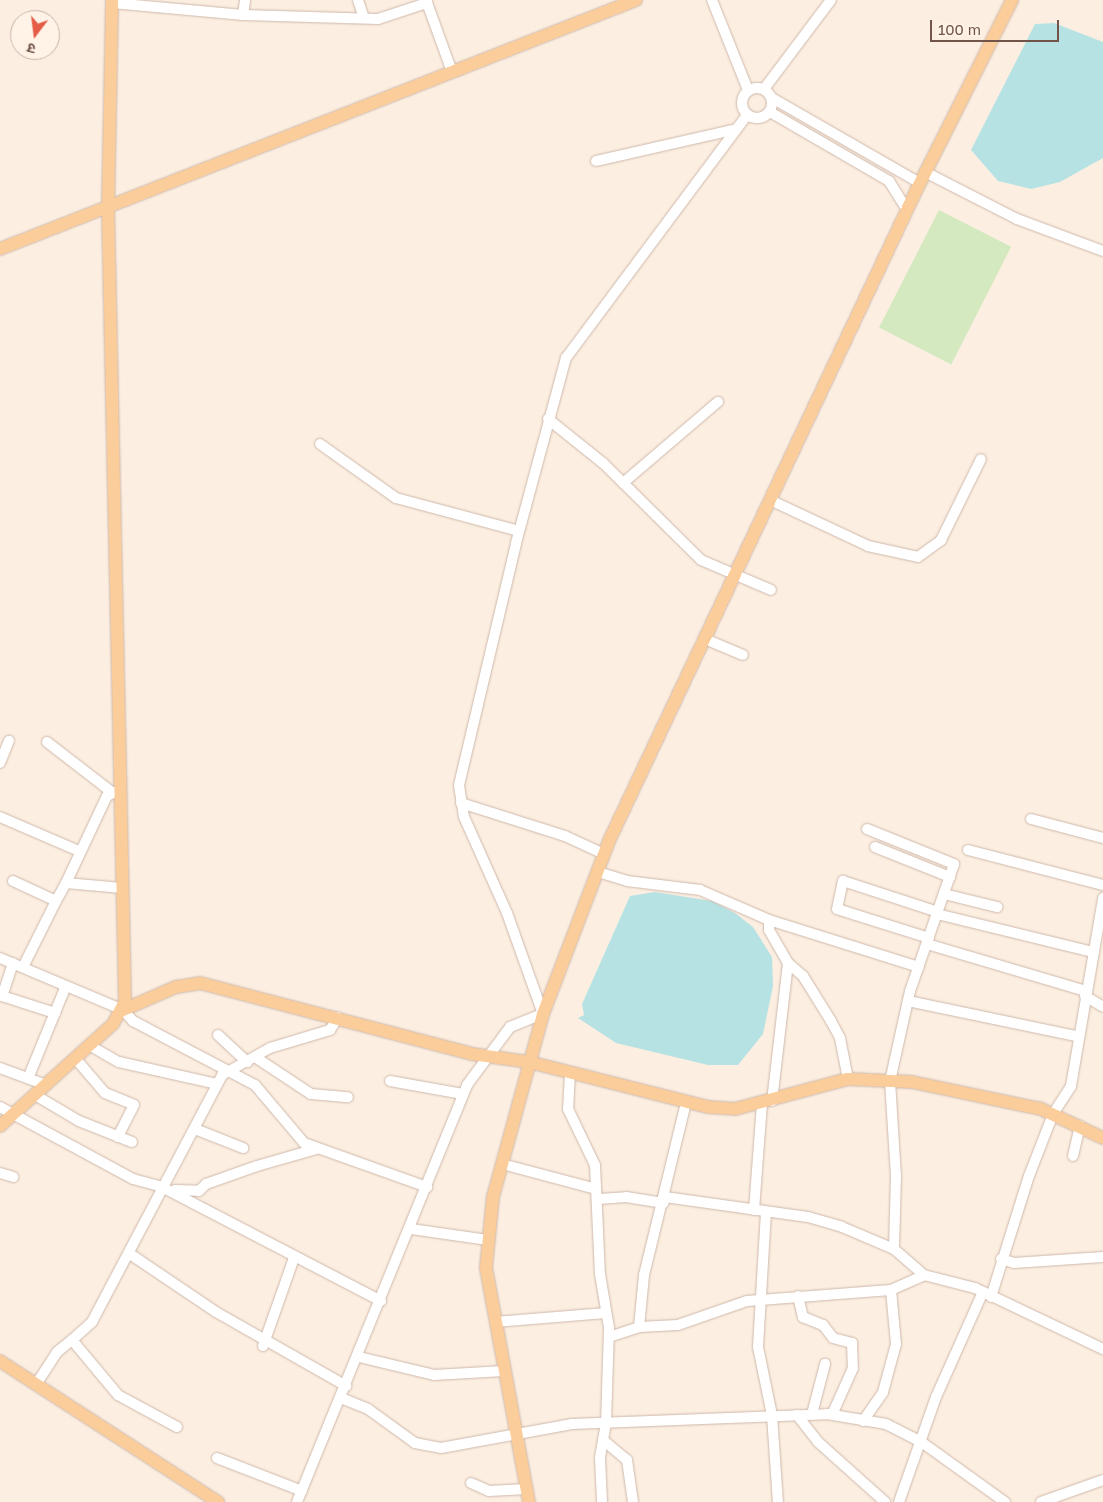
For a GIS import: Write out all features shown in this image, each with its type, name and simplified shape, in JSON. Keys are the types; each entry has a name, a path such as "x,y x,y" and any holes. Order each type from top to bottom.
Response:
{"main road":[{"path":"0,249 108,211 141,193 636,0"},
{"path":"529,1502 486,1268 488,1240 502,1164 543,1014 604,854 922,177 1012,0"},
{"path":"112,2 108,211 117,792 122,888 123,1010"},
{"path":"0,1126 90,1045 123,1010 176,987 200,983 489,1055 529,1062 686,1103 735,1108 767,1102 848,1079 890,1081 962,1090 1053,1114 1103,1138"},
{"path":"0,1362 37,1383 218,1502"}],"street":[{"path":"244,15 245,0"},
{"path":"358,0 364,18"},
{"path":"712,0 748,90 742,108 747,115 756,119 770,112"},
{"path":"748,90 764,89 831,0"},
{"path":"112,2 181,5 244,15 364,18 427,2 452,72"},
{"path":"764,89 772,98 922,177 1018,219 1103,251"},
{"path":"770,112 772,98"},
{"path":"770,112 889,181 907,210"},
{"path":"297,1502 359,1357 463,1094 510,1027 543,1014 461,803 466,752 519,531 566,358 747,115"},
{"path":"596,161 734,130"},
{"path":"623,483 718,402"},
{"path":"548,419 623,483 701,560 736,573 771,590"},
{"path":"320,444 396,498 519,531"},
{"path":"770,500 868,546 918,557 941,540 981,459"},
{"path":"704,639 742,655"},
{"path":"0,764 9,741"},
{"path":"47,742 117,792"},
{"path":"55,1013 2,996 66,883 79,851 107,796 117,792"},
{"path":"461,803 566,836 604,854"},
{"path":"0,817 79,851"},
{"path":"1031,819 1103,838"},
{"path":"867,829 949,859 954,864 908,1001 890,1081 896,1176 894,1249"},
{"path":"875,847 950,877"},
{"path":"968,850 1103,885"},
{"path":"598,872 627,881 700,890 769,920 919,967"},
{"path":"13,881 56,901"},
{"path":"1097,947 937,913 843,881 837,909 1085,994 1103,1007"},
{"path":"66,883 122,888"},
{"path":"944,894 997,907"},
{"path":"899,1502 920,1441 1001,1259 1053,1114 1071,1086 1076,1036 1097,947 1103,898"},
{"path":"769,920 769,930 788,963 803,976 831,1021 848,1079"},
{"path":"0,958 123,1010 133,1021 255,1085 294,1134 316,1149 427,1187"},
{"path":"754,1210 767,1102 788,963"},
{"path":"29,1076 66,986"},
{"path":"908,1001 1076,1036"},
{"path":"37,1383 56,1352 92,1322 130,1254 162,1187 195,1130 217,1084 231,1071 251,1059 302,1037 330,1030 338,1017"},
{"path":"218,1035 251,1059 311,1094 348,1097"},
{"path":"90,1045 119,1062 158,1067 217,1084"},
{"path":"75,1058 105,1094 134,1106 118,1137"},
{"path":"0,1068 29,1076 46,1085"},
{"path":"570,1073 568,1109 591,1152 598,1194 597,1239 609,1337 606,1423 603,1440 602,1502"},
{"path":"390,1081 463,1094"},
{"path":"35,1095 79,1121 132,1142"},
{"path":"639,1328 644,1275 664,1200 686,1103"},
{"path":"0,1107 133,1180 162,1187 199,1191 206,1184 257,1166 316,1149"},
{"path":"1073,1156 1080,1126"},
{"path":"195,1130 244,1148"},
{"path":"502,1164 598,1194 754,1210 842,1227 894,1249 924,1275 987,1294 1103,1349"},
{"path":"0,1172 13,1177"},
{"path":"162,1187 294,1258 381,1301"},
{"path":"766,1212 758,1347 772,1415 778,1502"},
{"path":"411,1229 488,1240"},
{"path":"130,1254 264,1343 346,1386"},
{"path":"264,1343 294,1258"},
{"path":"1001,1259 1014,1263 1103,1258"},
{"path":"609,1337 639,1328 678,1325 761,1300 891,1290 924,1275"},
{"path":"863,1420 883,1392 896,1344 891,1290"},
{"path":"798,1296 803,1317 823,1324 833,1338 852,1343 853,1368 832,1415"},
{"path":"495,1322 606,1313"},
{"path":"72,1340 118,1395 177,1427"},
{"path":"359,1357 434,1375 504,1371"},
{"path":"812,1414 825,1364"},
{"path":"341,1398 368,1409 426,1446 440,1448 516,1433 606,1423 772,1415 832,1415 886,1424 920,1441 1005,1502"},
{"path":"797,1415 818,1442 885,1502"},
{"path":"603,1440 627,1460 633,1502"},
{"path":"217,1458 302,1491"},
{"path":"1041,1502 1103,1480"},
{"path":"471,1483 489,1491 526,1489"}],"green space":[{"path":"939,210 1011,247 951,364 879,328"}],"water":[{"path":"1054,23 1103,42 1103,158 1060,182 1031,189 998,181 971,150 1035,24"},
{"path":"655,892 712,901 735,913 753,927 772,957 773,986 763,1034 738,1065 708,1065 616,1043 578,1018 584,1015 582,1004 630,896"}]}
